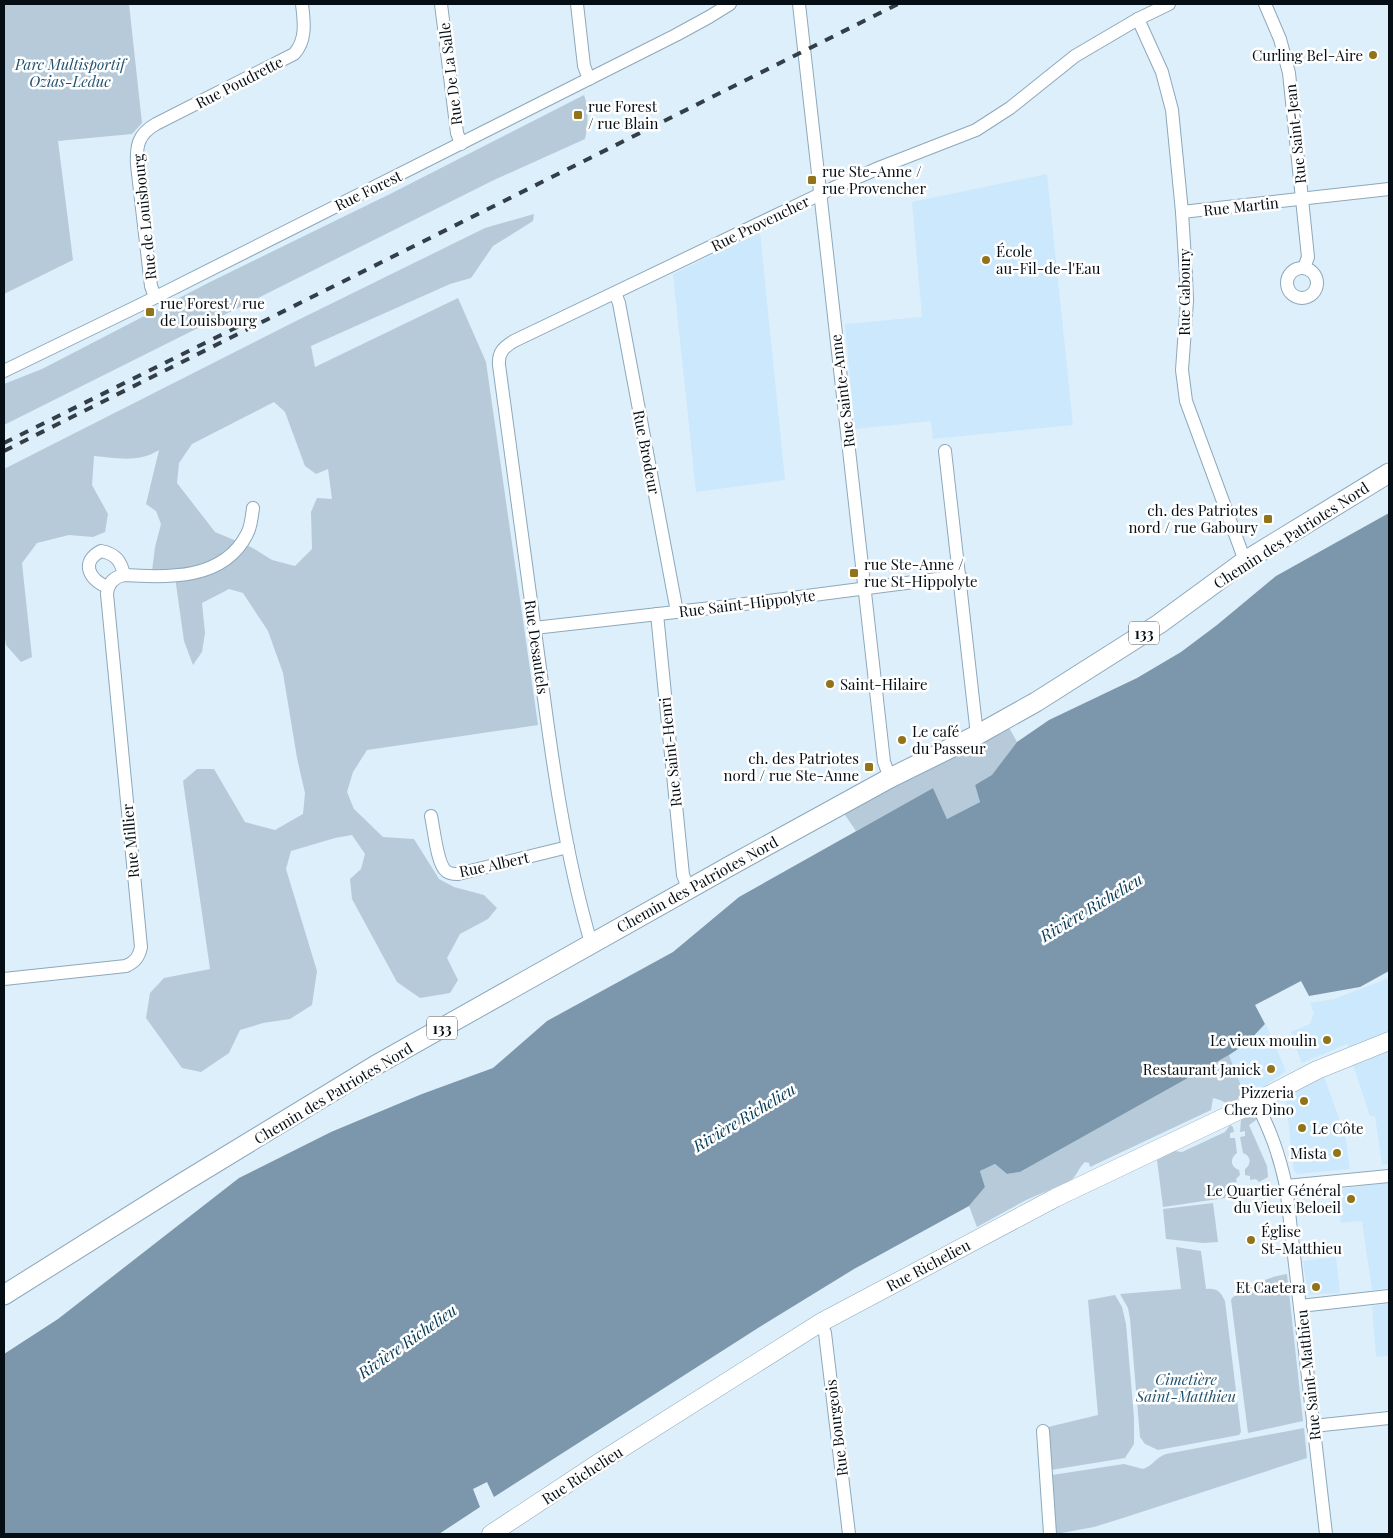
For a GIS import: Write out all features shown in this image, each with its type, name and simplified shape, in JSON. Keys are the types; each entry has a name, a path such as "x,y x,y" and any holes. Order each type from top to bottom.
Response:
{"main road":[{"name":"Chemin des Patriotes Nord","path":"4,1295 179,1185 376,1066 688,888 890,778 977,735 1036,702 1183,608 1245,561 1389,473"},
{"name":"Rue Richelieu","path":"491,1534 600,1462 820,1323 1055,1198 1256,1102 1318,1070 1389,1041"}],"street":[{"name":"Rue Poudrette","path":"140,137 156,124 294,54 304,35 302,4"},
{"name":"Rue De La Salle","path":"441,4 457,133 461,144"},
{"path":"577,4 584,66 590,79"},
{"name":"Rue Forest","path":"4,371 590,79 689,28 730,4"},
{"name":"Rue Sainte-Anne","path":"799,4 884,762 890,778"},
{"name":"Rue Provencher","path":"502,349 514,340 820,194 881,167 985,126 1075,56 1169,4"},
{"name":"Rue Saint-Jean","path":"1265,4 1280,39 1288,73 1308,257 1304,268"},
{"name":"Rue Gaboury","path":"1138,20 1162,72 1172,110 1182,212 1187,301 1182,370 1186,401 1245,561"},
{"name":"Rue de Louisbourg","path":"140,137 136,148 137,165 151,286 155,297"},
{"name":"Rue Martin","path":"1182,212 1389,189"},
{"name":"Rue Brodeur","path":"615,293 619,303 677,612"},
{"name":"Rue Desautels","path":"502,349 499,362 549,736 580,905 592,943"},
{"path":"945,451 977,735"},
{"path":"124,575 122,565 116,557 101,551 93,555 88,564 89,571 94,579 107,587 117,576 175,576 205,571 223,561 236,550 248,533 253,508"},
{"name":"Rue Saint-Hippolyte","path":"534,628 960,576"},
{"name":"Rue Millier","path":"4,979 126,966 133,963 139,956 141,947 107,587"},
{"name":"Rue Saint-Henri","path":"657,614 683,875 688,888"},
{"name":"Rue Albert","path":"431,816 441,864 446,871 452,874 568,847"},
{"name":"Rue Saint-Matthieu","path":"1256,1102 1280,1157 1286,1186 1326,1534"},
{"path":"1286,1186 1389,1176"},
{"path":"1300,1306 1389,1296"},
{"name":"Rue Bourgeois","path":"820,1323 825,1333 849,1534"},
{"path":"1313,1426 1389,1418"},
{"path":"1043,1431 1050,1534"}],"shaded area":[{"name":"École au-Fil-de-l'Eau","path":"1047,174 1073,425 933,439 931,421 855,429 845,324 922,317 912,202"},
{"path":"760,232 785,480 696,492 673,274"},
{"path":"1389,978 1389,1031 1349,1047 1347,1044 1302,1063 1295,1045 1293,1045 1291,1032 1310,1024 1314,1013 1310,1003 1334,999"},
{"path":"1266,1024 1286,1071 1265,1086 1245,1096 1229,1055 1247,1043"},
{"path":"1389,1051 1389,1164 1382,1165 1375,1116 1370,1116 1353,1065"},
{"path":"1324,1077 1344,1127 1350,1169 1298,1174 1294,1171 1286,1102 1292,1094"},
{"path":"1389,1183 1389,1288 1372,1290 1362,1221 1341,1223 1337,1189"},
{"path":"1336,1257 1340,1293 1308,1295 1303,1261"},
{"path":"1389,1304 1389,1356 1376,1357 1372,1306"}],"green space":[{"name":"Parc Multisportif Ozias-Leduc","path":"4,4 129,4 142,123 132,134 58,141 73,260 4,294"},
{"path":"584,95 588,117 585,139 494,180 4,425 4,384 42,369 210,282 392,193"},
{"path":"534,214 533,221 493,246 471,278 450,284 311,346 315,367 458,298 486,362 538,725 367,750 353,772 347,792 354,809 383,837 414,839 439,879 454,887 484,895 497,908 488,919 460,934 447,958 458,980 450,993 420,998 397,982 352,899 350,879 361,869 365,854 352,835 291,851 286,869 317,971 312,1005 290,1019 263,1023 240,1030 229,1053 201,1072 182,1068 146,1018 150,993 164,978 210,969 183,781 197,769 214,769 245,822 275,830 303,814 305,793 297,758 283,673 268,631 243,593 229,589 202,603 205,633 202,652 193,665 184,641 174,570 152,571 155,547 161,524 156,511 146,504 159,450 144,457 135,458 94,456 92,485 108,514 105,532 93,537 69,535 37,543 22,563 32,657 21,662 6,645 4,631 4,469 296,321 485,228","holes":["274,402 285,412 305,466 316,474 328,469 332,499 317,498 311,512 312,549 295,566 272,560 251,547 215,532 177,483 179,463 192,444"]},
{"path":"1007,724 1017,742 992,776 975,785 980,802 947,819 933,788 856,831 841,809"},
{"path":"1229,1055 1245,1096 1228,1104 1213,1098 1211,1110 1090,1167 1089,1163 1085,1162 1070,1181 1026,1200 977,1227 969,1206 985,1187 980,1171 995,1164 1007,1174 1020,1172"},
{"path":"1253,1113 1256,1116 1256,1120 1249,1125 1267,1166 1268,1177 1259,1182 1256,1179 1250,1180 1250,1176 1245,1175 1245,1169 1249,1165 1250,1160 1243,1153 1240,1137 1245,1136 1245,1131 1240,1132 1241,1120"},
{"path":"1230,1125 1233,1127 1234,1132 1230,1133 1230,1138 1235,1138 1237,1153 1232,1163 1239,1170 1240,1175 1236,1179 1237,1182 1231,1183 1229,1186 1230,1195 1225,1198 1163,1207 1157,1160 1175,1151 1182,1152 1225,1132"},
{"path":"1213,1203 1218,1242 1203,1243 1166,1239 1163,1209"},
{"name":"Cimetière Saint-Matthieu","path":"1176,1247 1201,1251 1206,1289 1218,1291 1225,1301 1241,1432 1239,1435 1158,1450 1145,1444 1140,1437 1130,1319 1128,1308 1120,1294 1181,1289"},
{"name":"Cimetière Saint-Matthieu","path":"1287,1274 1303,1421 1248,1433 1231,1300 1258,1283 1272,1277"},
{"name":"Cimetière Saint-Matthieu","path":"1115,1295 1122,1307 1126,1324 1134,1418 1134,1444 1125,1458 1051,1470 1048,1427 1098,1415 1088,1300"},
{"name":"Cimetière Saint-Matthieu","path":"1304,1428 1307,1458 1094,1527 1056,1534 1052,1475 1124,1464 1143,1469 1166,1454"}],"water":[{"name":"Rivière Richelieu","path":"1389,513 1389,971 1360,987 1309,996 1301,981 1255,1005 1265,1024 1247,1043 1229,1055 1020,1172 1007,1174 995,1164 980,1171 985,1187 969,1206 854,1269 758,1328 494,1497 487,1482 473,1489 480,1507 439,1534 4,1534 4,1354 58,1319 239,1178 331,1132 422,1094 493,1068 547,1021 673,952 739,897 933,788 947,819 980,802 975,785 992,775 1017,742 1049,720 1137,678 1181,652 1276,576"}],"railway":[{"path":"4,451 898,4"},
{"path":"4,443 243,324"}],"place":[{"name":"Curling Bel-Aire","path":"1373,55"},
{"name":"rue Forest / rue Blain","path":"578,115"},
{"name":"rue Ste-Anne / rue Provencher","path":"812,180"},
{"name":"École au-Fil-de-l'Eau","path":"986,260"},
{"name":"rue Forest / rue de Louisbourg","path":"150,312"},
{"name":"ch. des Patriotes nord / rue Gaboury","path":"1268,519"},
{"name":"rue Ste-Anne / rue St-Hippolyte","path":"854,573"},
{"name":"Saint-Hilaire","path":"830,684"},
{"name":"Le café du Passeur","path":"902,740"},
{"name":"ch. des Patriotes nord / rue Ste-Anne","path":"869,767"},
{"name":"Le vieux moulin","path":"1327,1040"},
{"name":"Restaurant Janick","path":"1271,1069"},
{"name":"Pizzeria Chez Dino","path":"1304,1101"},
{"name":"Le Côte","path":"1302,1128"},
{"name":"Mista","path":"1337,1153"},
{"name":"Le Quartier Général du Vieux Beloeil","path":"1351,1199"},
{"name":"Église St-Matthieu","path":"1251,1240"},
{"name":"Et Caetera","path":"1316,1287"}]}
